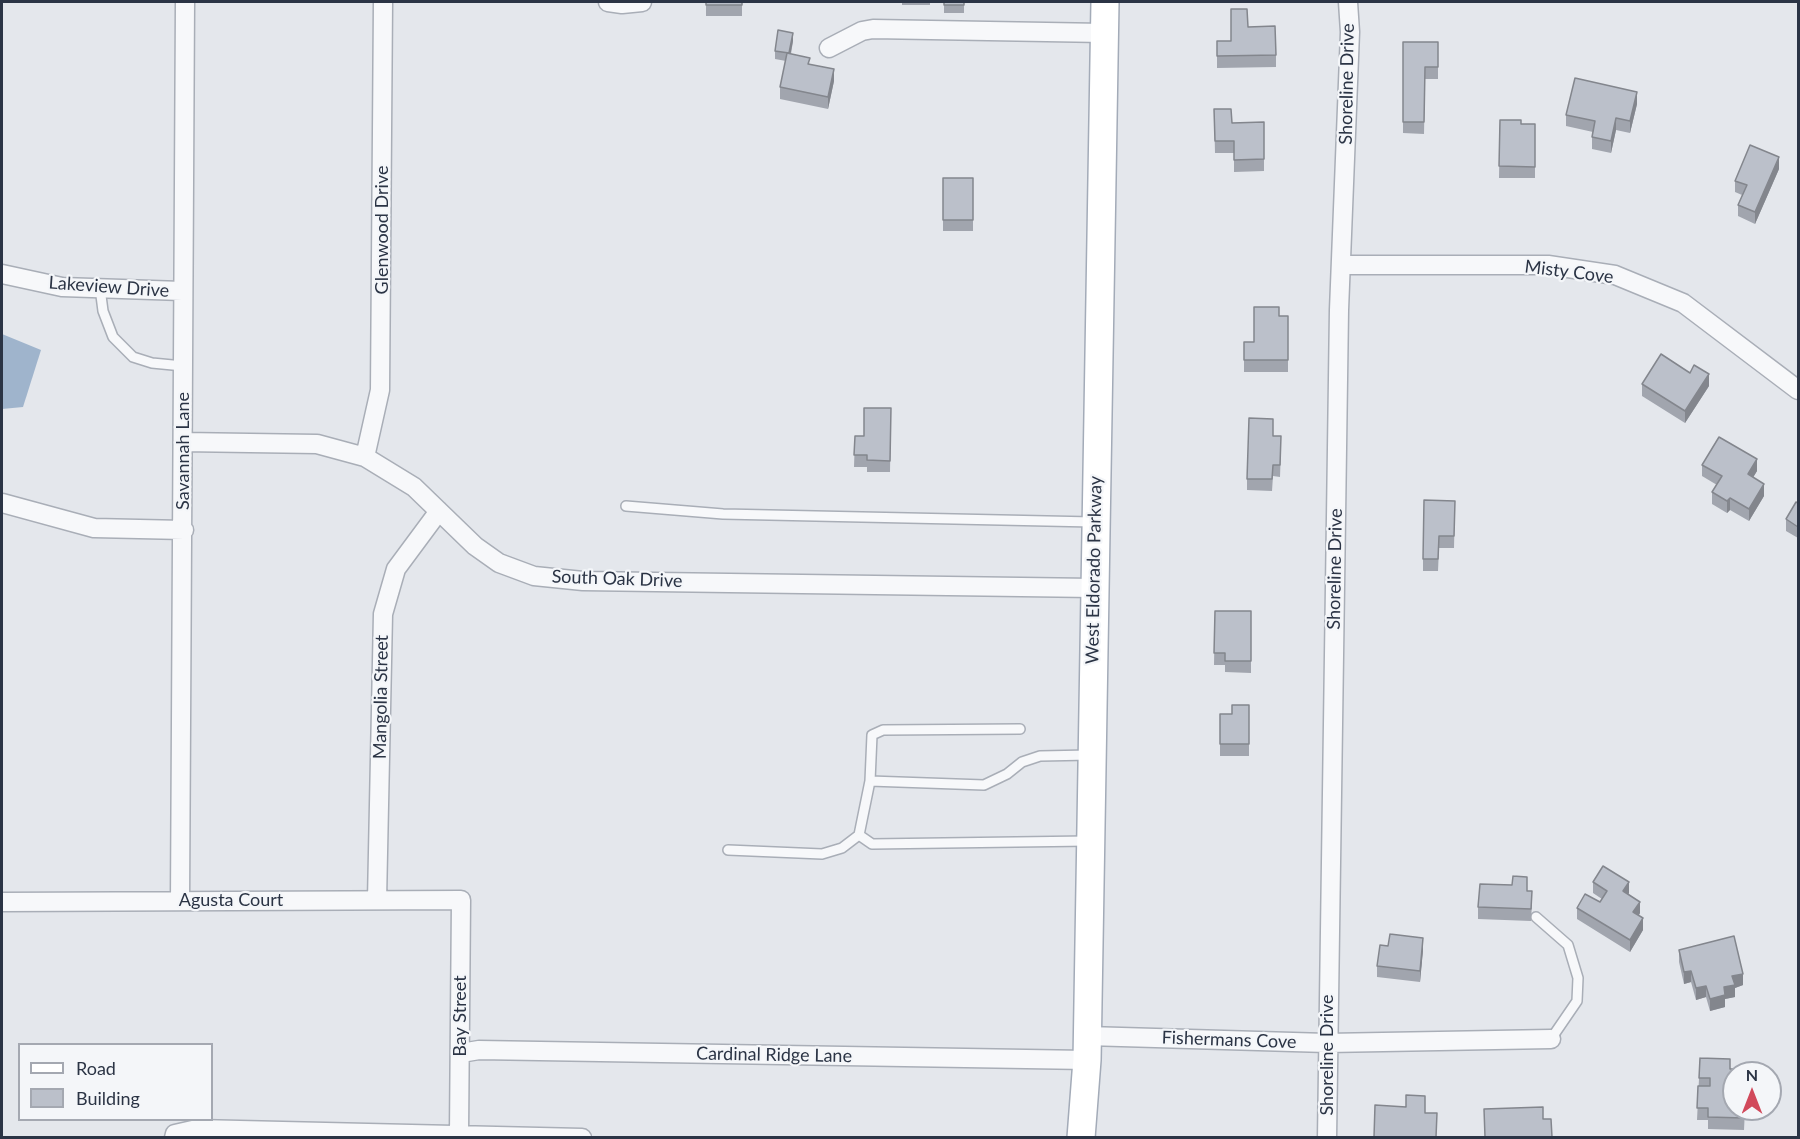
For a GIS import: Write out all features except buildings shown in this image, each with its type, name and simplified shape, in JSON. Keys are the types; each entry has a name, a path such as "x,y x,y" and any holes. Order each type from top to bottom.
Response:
{"main road":[{"name":"West Eldorado Parkway","path":"1081,1137 1087,1048 1090,755 1105,2"}],"street":[{"name":"Savannah Lane","path":"180,900 185,2"},
{"name":"Glenwood Drive","path":"364,457 380,390 383,2"},
{"path":"608,2 642,2"},
{"name":"Shoreline Drive","path":"1327,1137 1341,265 1350,32 1348,2"},
{"path":"829,48 862,31 873,29 1104,33"},
{"name":"Misty Cove","path":"1341,265 1548,265 1614,275 1683,303 1798,390"},
{"name":"Lakeview Drive","path":"2,274 62,287 182,291"},
{"name":"South Oak Drive","path":"183,442 317,444 364,457 414,487 475,546 499,563 534,576 563,579 1094,588"},
{"path":"2,503 94,528 183,530"},
{"name":"Mangolia Street","path":"376,900 382,614 396,569 439,511"},
{"name":"Agusta Court","path":"2,902 461,900"},
{"name":"Bay Street","path":"459,1133 461,900"},
{"name":"Fishermans Cove","path":"1087,1048 1551,1039"},
{"name":"Cardinal Ridge Lane","path":"460,1053 479,1050 1087,1048"},
{"path":"174,1136 197,1129 368,1135 459,1133 582,1137"}],"lane":[{"path":"100,288 103,311 113,337 133,357 152,363 183,366"},
{"path":"626,506 723,514 1095,522"},
{"path":"728,850 822,854 842,848 859,835 870,781 872,735 883,730 1020,729"},
{"path":"870,781 984,785 1007,774 1022,762 1040,756 1090,755"},
{"path":"859,835 872,844 1089,841"},
{"path":"1536,917 1568,945 1578,978 1577,1001 1551,1039"}],"water":[{"path":"2,334 41,350 23,407 2,409"}]}
